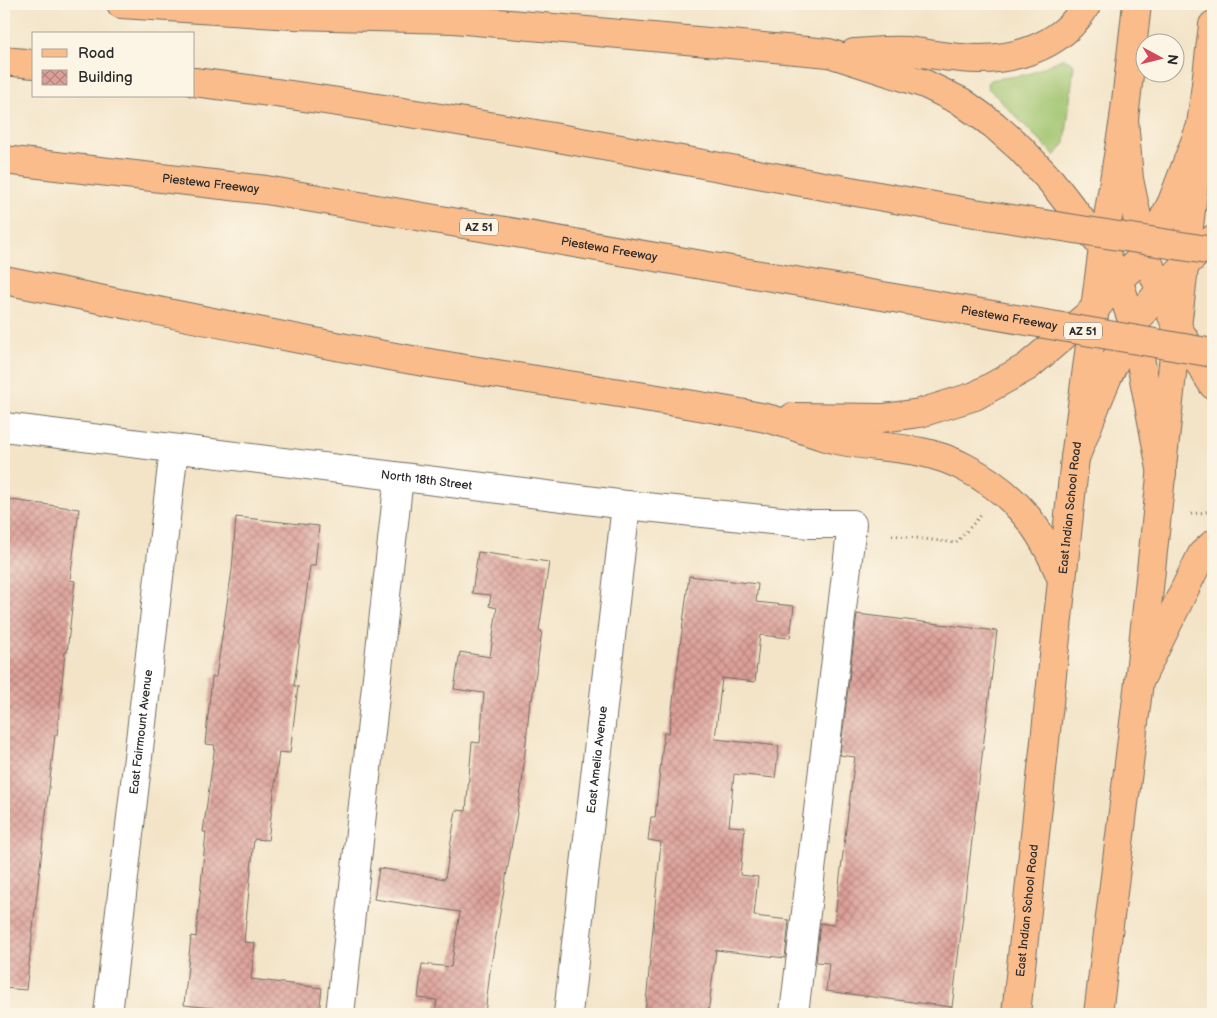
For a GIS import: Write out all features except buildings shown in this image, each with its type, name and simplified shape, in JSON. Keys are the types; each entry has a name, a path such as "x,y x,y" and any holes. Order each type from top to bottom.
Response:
{"main road":[{"path":"121,4 292,15 454,18 829,53 907,52 962,59 1007,58 1036,50 1059,36 1087,4"},
{"name":"East Indian School Road","path":"1016,1014 1075,458 1103,248 1124,119 1138,4"},
{"path":"1098,1014 1139,682 1184,264 1213,25"},
{"path":"829,53 925,84 962,102 994,124 1051,181 1103,248 1118,280 1134,326 1162,474"},
{"path":"4,60 32,64"},
{"path":"195,82 280,93 435,118 962,211 1213,252"},
{"path":"1124,119 1128,179 1145,255 1177,327 1213,385"},
{"path":"764,417 883,418 920,413 975,396 1027,367 1095,309 1118,280 1145,255 1172,202 1201,126"},
{"name":"Piestewa Freeway","path":"4,160 266,190 1213,353"},
{"path":"1075,458 1105,384 1134,326 1184,264 1213,239"},
{"path":"4,280 266,334 764,417 837,440 906,448 937,455 964,467 1003,492 1040,530 1051,551 1062,580"},
{"path":"1139,682 1202,554 1213,544"}],"street":[{"name":"North 18th Street","path":"4,427 626,505 810,524 852,524 794,1014"},
{"name":"East Fairmount Avenue","path":"108,1014 174,449"},
{"path":"340,1014 399,477"},
{"name":"East Amelia Avenue","path":"568,1014 626,505"}],"path":[{"path":"892,536 956,543 985,510"},
{"path":"1191,514 1213,511"}],"green space":[{"path":"1064,58 1074,65 1065,143 1055,156 988,88 987,83 990,80 1029,74"}]}
